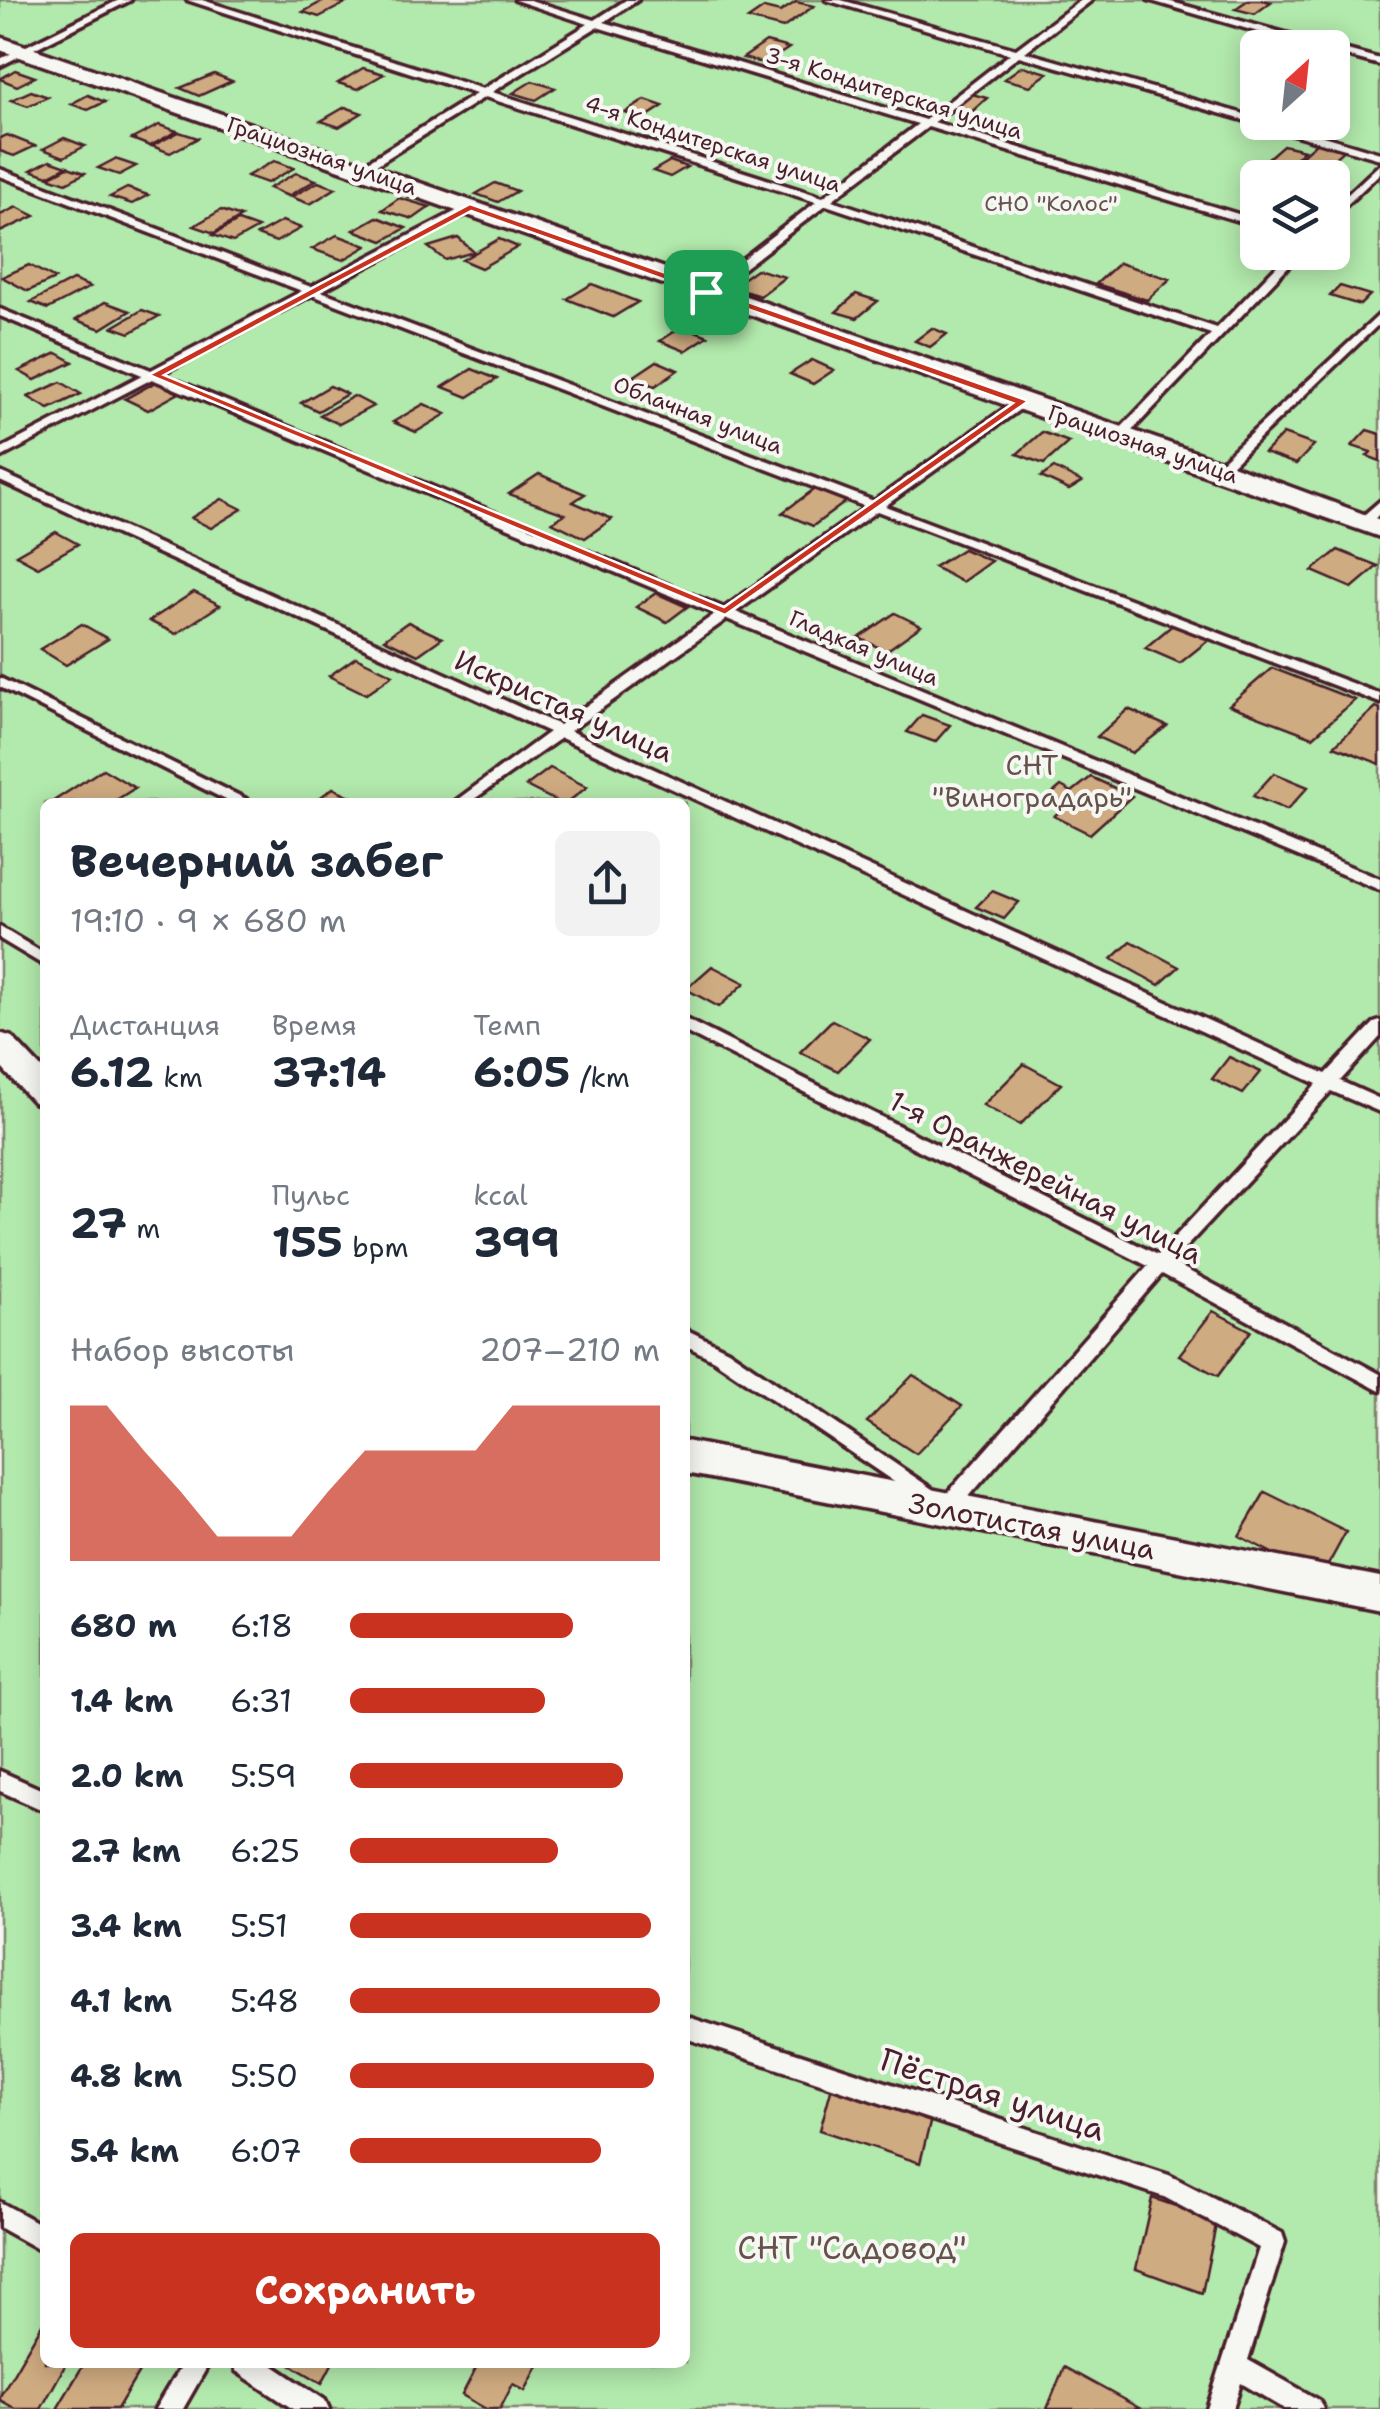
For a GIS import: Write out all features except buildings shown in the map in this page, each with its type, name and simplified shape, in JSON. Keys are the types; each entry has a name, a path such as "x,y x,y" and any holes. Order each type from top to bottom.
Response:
{"street":[{"name":"Грациозная улица","path":"0,43 1120,436 1374,519"},
{"path":"0,1045 40,1086"},
{"name":"Золотистая улица","path":"690,1459 1380,1594"}],"lane":[{"path":"0,63 126,0"},
{"name":"4-я Кондитерская улица","path":"192,0 823,201 1219,334"},
{"name":"3-я Кондитерская улица","path":"520,0 1240,219"},
{"path":"361,170 633,0"},
{"path":"831,0 1240,116"},
{"path":"706,292 1087,0"},
{"path":"1153,0 1263,30"},
{"path":"1350,54 1380,62"},
{"path":"1324,140 1380,156"},
{"path":"1350,198 1380,167"},
{"name":"Облачная улица","path":"0,172 1380,698"},
{"path":"0,454 470,208"},
{"path":"1120,436 1280,270"},
{"name":"Гладкая улица","path":"0,312 1380,885"},
{"path":"1220,469 1380,316"},
{"path":"467,798 1022,402"},
{"name":"Искристая улица","path":"0,476 1380,1106"},
{"path":"0,682 233,798"},
{"path":"0,932 40,958"},
{"path":"690,1339 721,1355 946,1509 1160,1264 1380,1027"},
{"name":"1-я Оранжерейная улица","path":"690,1028 1160,1264 1380,1383"},
{"path":"0,1780 40,1800"},
{"name":"Пёстрая улица","path":"690,2029 1169,2188 1273,2242 1235,2366"},
{"path":"0,2214 40,2238"},
{"path":"1220,2409 1235,2366 1310,2409"},
{"path":"168,2409 194,2368"},
{"path":"255,2368 316,2409"}],"green space":[{"path":"0,0 1380,0 1380,2409 0,2409"}],"route":[{"path":"470,208 706,292 1022,402 725,612 155,375 470,208"}],"park label":[{"name":"СНО \"Колос\"","path":"1051,203"},
{"name":"СНТ \"Виноградарь\"","path":"1032,781"},
{"name":"СНТ \"Садовод\"","path":"852,2247"}]}
